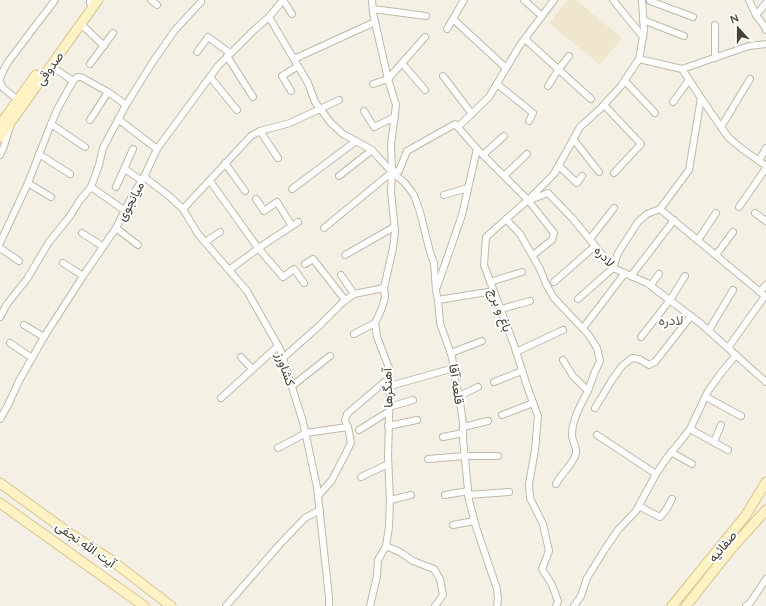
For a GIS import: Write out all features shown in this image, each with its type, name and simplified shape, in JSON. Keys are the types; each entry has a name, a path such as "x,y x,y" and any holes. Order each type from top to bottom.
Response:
{"main road":[{"name":"صدوقی","path":"0,137 81,24 92,1"},
{"name":"صدوقی","path":"0,125 92,1"},
{"name":"آیت الله نجفی","path":"0,483 69,533 111,560 171,606"},
{"name":"صفائیه","path":"675,602 746,515 755,500 765,488"},
{"name":"آیت الله نجفی","path":"0,503 144,606"},
{"name":"صفائیه","path":"686,606 731,549 766,510"},
{"path":"134,599 144,586"},
{"path":"144,606 153,592"},
{"path":"675,602 686,606"}],"street":[{"path":"0,79 2,71 8,62 55,0"},
{"path":"151,0 157,5"},
{"path":"0,317 49,242 91,187 103,148 126,105 162,48 175,30 201,2 201,0"},
{"path":"283,0 292,14"},
{"name":"میانجوی","path":"0,419 19,381 44,337 82,276 116,228 124,210 143,179 158,149 218,66 269,17 283,0"},
{"name":"آهنگرها","path":"370,606 377,576 378,560 386,546 390,527 388,464 389,368 377,337 376,323 385,297 384,288 393,248 394,227 391,191 391,145 396,105 388,79 375,22 372,0"},
{"path":"447,29 464,0"},
{"path":"524,0 542,16"},
{"path":"458,128 489,97 524,39 554,0"},
{"path":"613,0 643,37"},
{"path":"642,0 644,31 639,59 682,69 749,46 766,44"},
{"path":"643,11 650,0 693,17"},
{"path":"749,0 756,15 766,30"},
{"path":"756,15 766,3"},
{"path":"373,9 426,16"},
{"name":"قلعه آقا","path":"269,17 308,83 315,102 331,123 343,134 372,150 414,195 434,263 440,323 451,353 459,396 468,493 474,521 497,589 497,606"},
{"path":"453,20 506,68"},
{"path":"643,20 684,36"},
{"path":"294,59 375,22"},
{"path":"81,24 104,46"},
{"path":"714,25 715,58"},
{"path":"90,64 113,34"},
{"path":"197,52 208,37 229,54 253,97"},
{"path":"373,84 388,79 425,37"},
{"path":"524,39 591,99"},
{"path":"548,86 569,56"},
{"name":"باغ و برج","path":"556,606 558,601 552,585 542,569 549,551 543,524 530,498 529,484 536,450 538,416 484,265 486,237 528,200 554,174 580,127 604,105 621,86 639,59"},
{"path":"402,63 425,90"},
{"path":"51,66 73,81"},
{"path":"290,91 282,76 298,66"},
{"path":"682,69 700,98 728,137 766,167 739,207"},
{"path":"443,76 472,114"},
{"path":"0,243 28,183 58,108 73,81 77,77 81,77 108,92 126,105"},
{"path":"210,77 237,110"},
{"path":"721,127 750,79"},
{"path":"673,102 689,80"},
{"path":"625,81 655,113"},
{"path":"0,82 3,88 18,100"},
{"path":"497,84 533,113 529,121"},
{"path":"90,120 108,92"},
{"path":"578,299 613,268 618,254 638,222 647,214 660,209 689,170 700,98"},
{"path":"183,209 251,136 260,131 290,123 339,100"},
{"path":"604,105 641,144 614,173"},
{"path":"364,111 374,127 395,117"},
{"path":"0,155 12,119"},
{"path":"118,119 158,149"},
{"path":"51,124 85,147"},
{"path":"324,228 392,172 399,171 406,152 455,124 477,149 528,200 554,233 552,240 533,255"},
{"path":"260,131 278,158"},
{"path":"484,155 504,136"},
{"path":"574,140 599,172"},
{"path":"292,189 356,141"},
{"path":"759,161 766,148"},
{"path":"436,290 462,215 477,149"},
{"path":"116,187 133,150"},
{"path":"339,176 372,150"},
{"path":"39,154 70,174"},
{"path":"504,176 527,154"},
{"path":"225,164 245,191"},
{"path":"559,166 577,184 582,176"},
{"name":"کشاورز","path":"125,169 169,196 183,209 198,234 247,291 278,346 303,422 317,487 330,597 329,606"},
{"path":"210,181 258,248 283,277 294,269 304,283"},
{"path":"28,183 51,197"},
{"path":"91,187 124,210"},
{"path":"444,195 468,188"},
{"name":"لادره","path":"528,200 548,194 573,219 613,268 651,285 709,330 766,382"},
{"path":"256,199 264,211 277,202 292,226"},
{"path":"590,240 614,208"},
{"path":"660,209 765,296 728,348"},
{"path":"698,240 716,213"},
{"path":"755,214 766,221"},
{"path":"506,219 520,234 533,255 554,298 588,334 597,348 600,361 582,402 573,428 572,436 576,451 572,462 559,477 556,484"},
{"path":"583,328 674,220"},
{"path":"229,270 258,248 298,222"},
{"path":"345,255 394,227"},
{"path":"116,228 138,245"},
{"path":"205,242 220,232"},
{"path":"716,255 733,232"},
{"path":"82,233 102,246"},
{"path":"554,282 595,246"},
{"path":"0,248 19,261"},
{"path":"305,264 313,259 345,300"},
{"path":"64,263 82,276"},
{"path":"490,282 522,272"},
{"path":"651,285 658,274"},
{"path":"340,275 354,294"},
{"path":"641,337 670,300 685,276"},
{"path":"760,292 766,284"},
{"path":"283,358 319,326 345,300 354,294 384,288"},
{"path":"709,330 733,290"},
{"path":"438,300 494,291"},
{"path":"501,309 530,300"},
{"path":"596,408 622,366 632,358 639,358 649,365 655,362 691,316"},
{"path":"354,334 376,323"},
{"path":"24,325 44,337"},
{"path":"516,352 563,330"},
{"path":"451,353 482,341"},
{"path":"10,343 32,358"},
{"path":"221,398 278,346"},
{"path":"574,606 581,596 587,578 605,549 618,530 636,511 656,474 671,452 690,429 708,391 736,355"},
{"path":"292,386 330,356"},
{"path":"241,357 252,369"},
{"path":"563,360 573,376 588,391"},
{"path":"390,386 454,368"},
{"path":"494,382 522,371"},
{"path":"318,496 332,480 351,443 348,427 345,421 348,414 389,378"},
{"path":"459,396 478,386"},
{"path":"706,397 741,416"},
{"path":"359,430 388,409 413,400"},
{"path":"502,415 533,403"},
{"path":"388,426 417,420"},
{"path":"443,437 488,421"},
{"path":"714,442 722,424"},
{"path":"278,448 306,433 348,427"},
{"path":"690,429 728,450"},
{"path":"598,435 656,474"},
{"path":"671,452 692,464"},
{"path":"428,459 465,456 498,456"},
{"path":"361,477 388,464"},
{"path":"445,495 509,492"},
{"path":"390,500 410,495"},
{"path":"639,506 660,517 672,499"},
{"path":"226,606 285,538 305,518 320,510"},
{"path":"453,525 474,521"},
{"path":"386,546 400,552 413,561 434,568 440,579 443,595 435,606"},
{"path":"746,606 750,603 766,579"}],"shaded area":[{"path":"568,0 576,0 622,38 600,65 549,23"}],"district":[{"name":"لادره","path":"671,320"}]}
